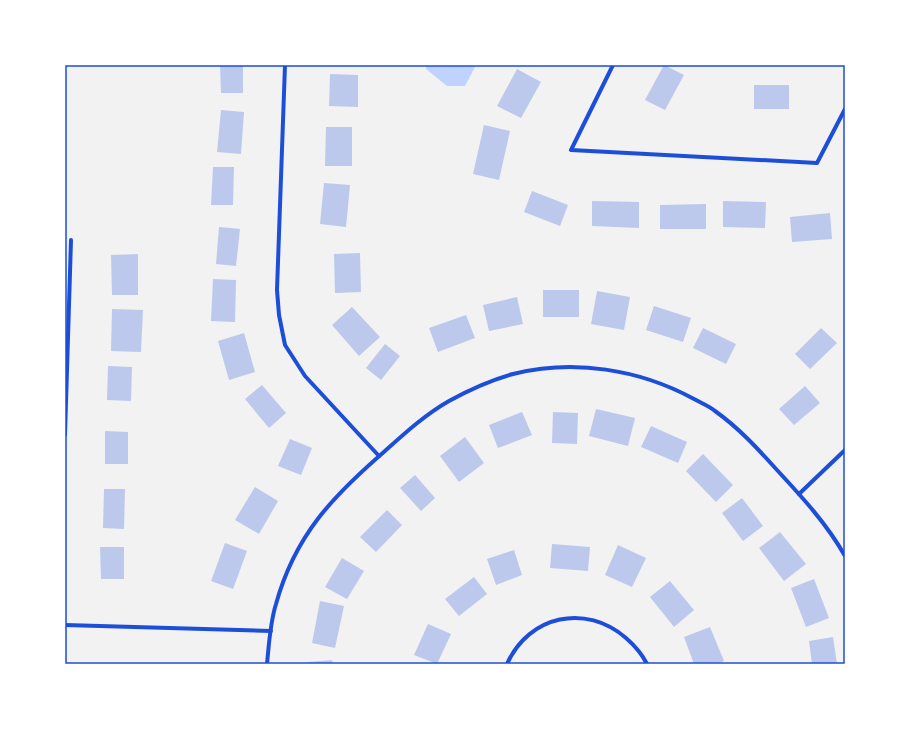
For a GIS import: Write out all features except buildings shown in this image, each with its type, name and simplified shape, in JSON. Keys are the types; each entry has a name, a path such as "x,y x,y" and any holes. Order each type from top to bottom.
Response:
{"street":[{"path":"285,65 278,290 279,315 284,345 305,376 379,456"},
{"path":"613,65 571,150 817,163 845,109"},
{"path":"65,435 66,342 71,240"},
{"path":"267,664 275,606 284,578 299,546 316,520 340,492 421,420 449,401 494,380 513,374 541,369 582,367 621,371 648,378 681,392 714,410 738,429 799,494 836,540 845,556"},
{"path":"799,494 845,450"},
{"path":"507,664 510,657 525,637 545,624 566,618 581,618 599,621 616,629 633,644 647,664"},
{"path":"65,625 271,632"}],"water":[{"path":"426,65 476,65 465,86 447,86 426,69"}]}
